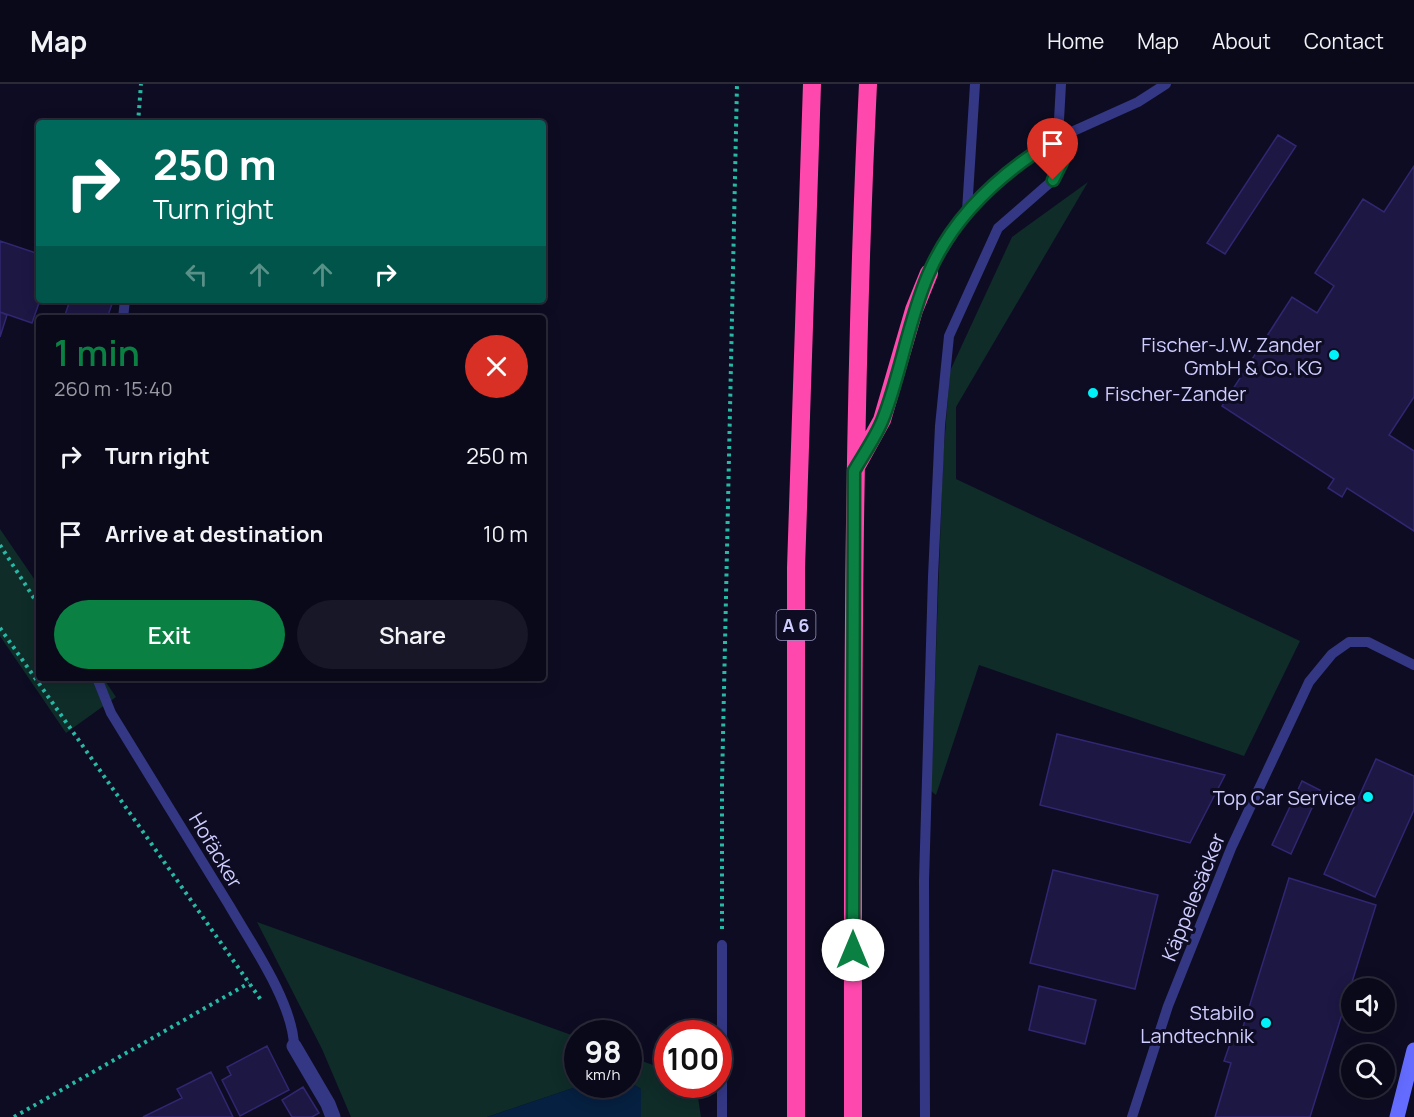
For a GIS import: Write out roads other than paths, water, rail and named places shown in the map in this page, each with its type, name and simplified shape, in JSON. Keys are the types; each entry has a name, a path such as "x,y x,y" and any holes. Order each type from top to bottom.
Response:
{"highway":[{"name":"A 6","path":"796,1117 796,568 812,84"},
{"path":"853,1117 854,471 860,239 868,84"},
{"path":"854,471 882,420 914,310 929,273"}],"main road":[{"path":"1397,1117 1414,1050"}],"street":[{"path":"294,1046 328,1104 333,1117"}],"lane":[{"path":"967,211 975,84"},
{"path":"925,1117 924,881 940,426 949,336 998,228 1053,180 1062,162 1058,138 1061,84"},
{"path":"929,273 967,211 1028,156 1058,138 1138,102 1166,84"},
{"name":"Käppelesäcker","path":"1132,1117 1168,1006 1232,846 1309,682 1332,654 1349,642 1368,642 1414,665"},
{"name":"Hofäcker","path":"98,681 111,713 211,876 283,1002 294,1030 294,1046"},
{"path":"722,945 722,1117"}],"water":[{"path":"564,1091 564,1098 641,1098 641,1117 487,1117"}],"place":[{"name":"Fischer-J.W. Zander GmbH & Co. KG","path":"1334,355"},
{"name":"Fischer-Zander","path":"1093,393"},
{"name":"Top Car Service","path":"1368,797"},
{"name":"Stabilo Landtechnik","path":"1266,1023"}]}
